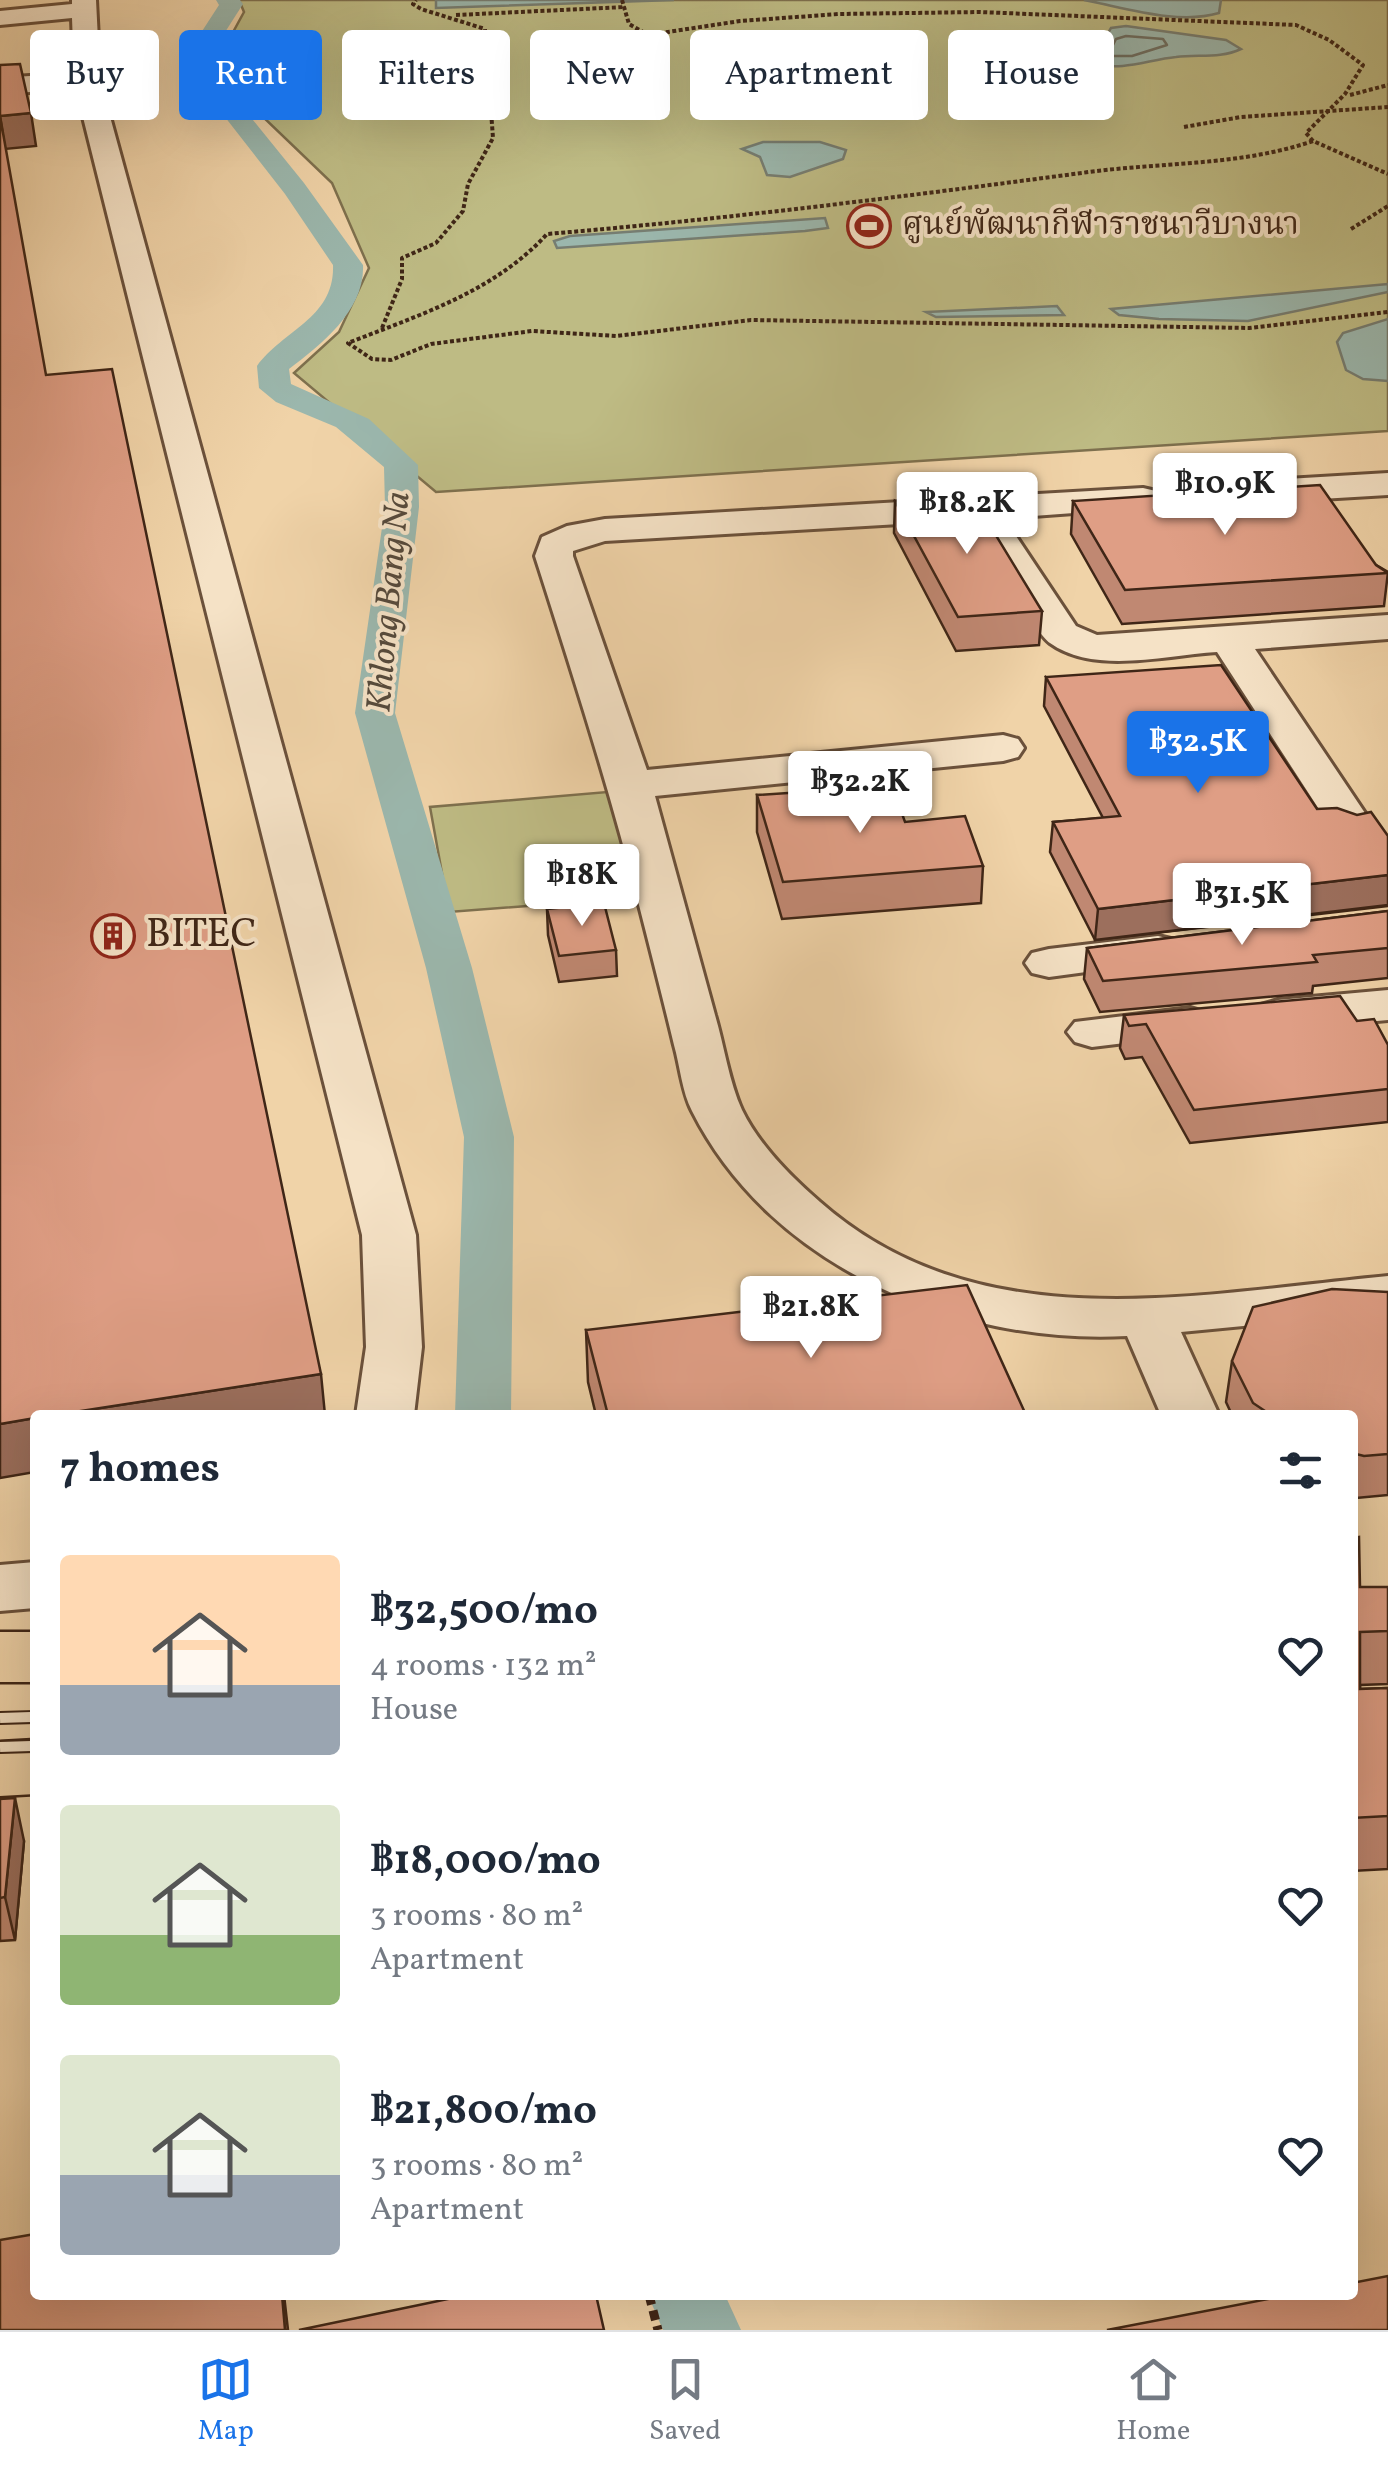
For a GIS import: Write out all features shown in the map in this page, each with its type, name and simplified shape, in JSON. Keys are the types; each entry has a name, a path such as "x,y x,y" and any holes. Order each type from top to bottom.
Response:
{"highway":[{"path":"0,1658 30,1656"},
{"path":"0,1769 30,1768"}],"lane":[{"path":"0,18 84,5 85,30"},
{"path":"0,86 30,84"},
{"path":"97,120 389,1235 394,1348 385,1410"},
{"path":"1388,484 1328,503 1199,496 605,530 580,534 555,545 554,556 630,785 716,1109 744,1157 776,1195 821,1234 870,1264 951,1294 1055,1317 1146,1316 1388,1294"},
{"path":"980,509 1062,634 1074,641 1108,648 1388,627"},
{"path":"1229,639 1353,828"},
{"path":"630,785 1003,748"},
{"path":"1049,963 1194,946"},
{"path":"1092,1032 1361,1006"},
{"path":"1146,1316 1188,1410"},
{"path":"0,1588 30,1585"}],"path":[{"path":"416,0 413,4 422,11 450,15 624,7"},
{"path":"622,0 629,24 648,35 740,21 839,14 980,12 1296,25 1328,40 1363,65 1348,95"},
{"path":"382,329 402,279 402,258 436,243 463,211 468,184 493,138 485,29 450,15"},
{"path":"1388,85 1348,95 1321,114 1306,134 1313,141 1388,174"},
{"path":"1184,127 1242,117 1388,107"},
{"path":"1313,141 1285,152 1235,159 1148,165 691,223 547,234 533,253 506,274 348,343 372,358 390,360 431,344 532,332 616,336 752,320 1249,328 1388,312"},
{"path":"1350,229 1388,206"},
{"path":"650,2300 658,2330"}],"shaded area":[{"name":"ศูนย์พัฒนากีฬาราชนาวีบางนา","path":"239,0 1388,0 1388,431 436,492 294,373 339,332 369,268 332,183 266,120 322,120 322,30 234,30 244,12"},
{"path":"619,791 644,897 449,912 430,807"}],"water":[{"path":"436,0 674,0 436,8"},
{"path":"1084,0 1221,0 1219,13 1187,17"},
{"path":"1126,26 1226,40 1241,49 1114,66 1111,28"},
{"path":"763,142 820,142 846,150 843,159 790,177 767,175 760,157 742,149"},
{"path":"825,218 828,228 805,231 557,248 554,241 570,236"},
{"path":"1388,284 1388,292 1248,321 1159,319 1119,315 1111,309"},
{"path":"1057,306 1064,315 936,317 926,312"},
{"path":"1388,319 1388,381 1363,379 1346,370 1337,342 1343,333"}],"building":[{"path":"20,64 30,113 0,116 0,65"},
{"name":"BITEC","path":"0,116 46,375 112,369 321,1374 87,1410 30,1410 30,1419 0,1424"},
{"path":"1320,485 1376,565 1388,573 1125,590 1073,501"},
{"path":"972,496 1042,611 958,617 895,501"},
{"path":"1221,665 1317,809 1337,808 1357,815 1371,812 1388,836 1388,875 1098,909 1053,822 1120,816 1046,677"},
{"path":"892,786 905,822 965,816 983,866 783,882 757,795"},
{"path":"604,903 616,950 559,956 547,909"},
{"path":"1388,911 1388,948 1313,955 1317,962 1103,981 1087,948"},
{"path":"1340,996 1357,1021 1374,1019 1388,1045 1388,1089 1194,1110 1146,1024 1129,1026 1124,1015"},
{"path":"967,1285 1024,1410 607,1410 586,1330"},
{"path":"1332,1289 1388,1292 1388,1454 1358,1454 1358,1410 1264,1410 1253,1403 1232,1361 1253,1307"},
{"path":"1358,1537 1360,1587 1388,1587 1388,1631 1360,1632 1360,1689 1388,1688 1388,1816 1358,1818"},
{"path":"15,1798 5,1897 0,1898 0,1799"},
{"path":"30,2235 30,2300 282,2300 285,2330 0,2330 0,2240"},
{"path":"1388,2276 1388,2330 1107,2330 1263,2300 1358,2300 1358,2282"},
{"path":"443,2300 597,2300 604,2330 299,2330"}],"waterway":[{"name":"Khlong Bang Na","path":"227,0 231,4 194,62 295,188 348,265 349,279 336,308 273,366 275,388 348,420 401,465 402,507 375,713 449,968 489,1137 483,1410"},
{"name":"Khlong Bang Na","path":"688,2300 702,2330"}],"railway":[{"path":"0,1718 30,1717"},
{"path":"0,1747 30,1746"}],"place":[{"name":"ศูนย์พัฒนากีฬาราชนาวีบางนา","path":"869,226"},
{"name":"BITEC","path":"113,936"}]}
